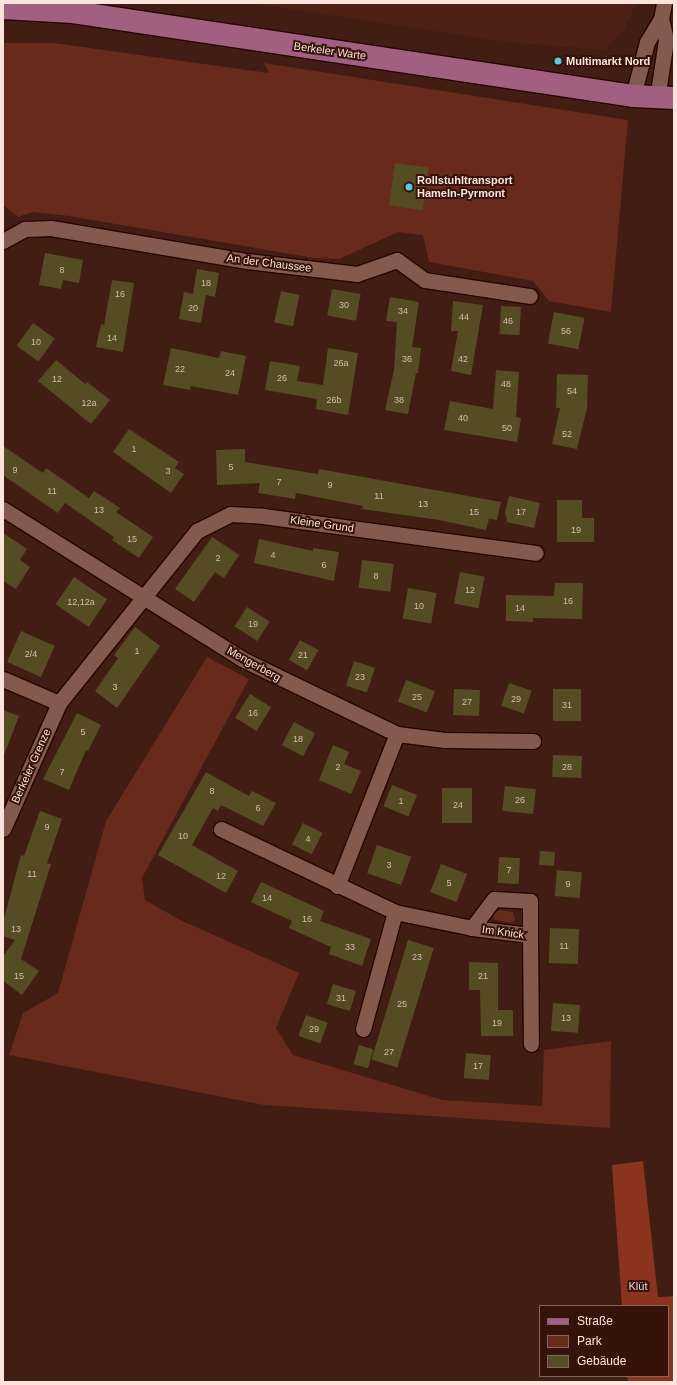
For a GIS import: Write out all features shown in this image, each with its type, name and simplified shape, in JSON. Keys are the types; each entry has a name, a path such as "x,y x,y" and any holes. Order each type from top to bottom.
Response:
{"main road":[{"name":"Berkeler Warte","path":"3,8 73,12 632,96 665,99 674,112"}],"street":[{"path":"632,96 647,42 661,19 664,3"},
{"path":"661,19 670,45 665,99"},
{"name":"An der Chaussee","path":"3,241 24,229 51,228 247,261 357,274 397,260 425,280 530,296"},
{"name":"Mengerberg","path":"3,508 244,660 397,734 445,740 533,741"},
{"name":"Kleine Grund","path":"142,597 197,531 230,514 263,516 536,553"},
{"name":"Berkeler Grenze","path":"3,829 59,703 142,597"},
{"path":"3,679 59,703"},
{"path":"337,886 397,734"},
{"name":"Im Knick","path":"221,829 337,886 395,912 472,928 530,935 530,1044"},
{"path":"472,928 494,899 530,901 530,935"},
{"path":"363,1029 395,912"}],"shaded area":[{"path":"250,3 636,3 624,30 605,50 506,42"}],"green space":[{"path":"3,43 54,43 269,73 264,63 628,120 611,312 549,301 533,281 429,262 423,235 398,232 339,259 314,258 69,216 33,212 18,217 3,205"},
{"path":"207,657 249,679 142,878 145,900 180,920 299,973 276,1028 293,1055 442,1100 542,1106 544,1050 611,1041 610,1128 264,1105 9,1055 23,1013 58,993 106,821"},
{"path":"500,910 513,912 515,920 511,923 495,920 493,915"},
{"name":"Klüt","path":"643,1161 658,1297 674,1296 674,1382 628,1382 627,1377 669,1377 669,1305 622,1305 612,1165"}],"building":[{"name":"Rollstuhltransport Hameln-Pyrmont","path":"395,163 429,168 423,210 389,206"},
{"path":"45,253 83,260 79,283 63,280 61,289 39,285"},
{"path":"197,269 219,273 215,297 206,295 201,323 179,319 184,292 193,294"},
{"path":"112,280 134,283 123,352 96,347 101,324 104,325"},
{"path":"332,289 361,294 356,321 327,316"},
{"path":"281,291 300,295 293,326 274,322"},
{"path":"390,297 419,302 412,347 421,348 418,373 416,373 408,414 385,410 394,370 397,322 386,321"},
{"path":"453,301 483,305 471,375 451,371 458,331 451,331"},
{"path":"501,306 521,307 520,335 500,334"},
{"path":"554,312 584,318 578,349 548,343"},
{"path":"33,323 55,339 38,362 17,346"},
{"path":"171,348 219,358 221,351 246,356 238,395 191,386 190,390 163,385"},
{"path":"328,348 358,353 348,415 316,409 317,399 265,390 270,361 300,366 297,381 323,385"},
{"path":"56,360 85,384 87,382 110,400 91,424 38,381"},
{"path":"496,370 519,372 516,417 521,418 517,442 444,430 450,401 493,409"},
{"path":"557,374 588,375 587,408 577,449 552,444 560,408 556,408"},
{"path":"129,429 179,462 175,468 184,474 171,493 113,452"},
{"path":"3,446 43,473 46,468 89,498 94,491 120,508 116,512 153,537 139,558 112,540 114,537 65,503 58,513 3,475"},
{"path":"245,449 245,462 318,474 319,469 501,502 497,520 489,519 486,530 439,520 362,509 363,506 296,493 295,499 258,493 260,483 217,485 216,450"},
{"path":"509,496 540,503 534,528 507,522 505,513"},
{"path":"557,500 582,500 582,518 594,518 594,542 557,542"},
{"path":"3,533 27,549 20,560 30,567 16,589 3,581"},
{"path":"212,537 239,555 224,578 215,572 194,602 175,589"},
{"path":"259,539 313,551 313,548 339,552 334,581 254,563"},
{"path":"362,560 394,564 390,592 359,588"},
{"path":"460,572 485,577 478,608 454,603"},
{"path":"74,577 107,599 89,627 56,604"},
{"path":"555,583 583,583 582,619 533,618 533,622 506,621 506,595 554,596"},
{"path":"408,588 437,593 431,624 403,619"},
{"path":"247,607 270,622 257,641 234,626"},
{"path":"135,627 160,646 117,708 95,691 118,658 114,655"},
{"path":"21,631 55,646 41,677 7,662"},
{"path":"300,640 318,650 307,670 289,660"},
{"path":"354,661 375,668 367,693 346,686"},
{"path":"406,680 435,691 427,713 398,701"},
{"path":"509,683 532,691 524,714 501,706"},
{"path":"454,689 480,690 479,716 453,715"},
{"path":"553,689 581,689 581,721 553,721"},
{"path":"250,694 271,707 256,731 235,718"},
{"path":"3,710 19,716 4,755 3,755"},
{"path":"77,713 101,725 88,751 86,750 69,790 43,779"},
{"path":"294,722 315,733 303,756 282,745"},
{"path":"333,745 349,752 344,764 361,771 351,794 319,780"},
{"path":"553,755 582,756 581,778 552,777"},
{"path":"206,772 249,796 252,791 276,803 263,826 221,805 218,811 213,808 192,845 238,871 226,893 158,855"},
{"path":"392,785 417,795 408,816 383,806"},
{"path":"505,786 536,789 533,814 502,811"},
{"path":"442,788 472,788 472,823 442,823"},
{"path":"40,811 62,819 47,863 51,864 21,959 39,971 22,995 3,981 3,956 15,940 3,936 3,922 21,855 24,856"},
{"path":"303,823 323,833 312,854 292,844"},
{"path":"377,845 411,857 401,885 367,873"},
{"path":"540,851 555,852 554,866 539,865"},
{"path":"499,857 520,858 519,884 498,883"},
{"path":"441,864 467,874 456,902 430,892"},
{"path":"557,870 582,872 580,898 555,896"},
{"path":"261,882 324,911 320,921 371,939 362,966 329,954 331,947 289,928 292,921 251,902"},
{"path":"550,928 579,929 578,964 549,963"},
{"path":"408,940 434,948 397,1067 371,1060"},
{"path":"469,962 498,963 498,1010 513,1010 513,1036 481,1036 480,990 469,990"},
{"path":"333,984 356,991 350,1011 327,1004"},
{"path":"553,1003 580,1005 578,1033 551,1031"},
{"path":"306,1015 328,1023 320,1044 298,1036"},
{"path":"359,1045 373,1049 368,1068 353,1064"},
{"path":"466,1053 491,1055 489,1080 464,1078"}],"place":[{"name":"Multimarkt Nord","path":"558,61"},
{"name":"Rollstuhltransport Hameln-Pyrmont","path":"409,187"}]}
